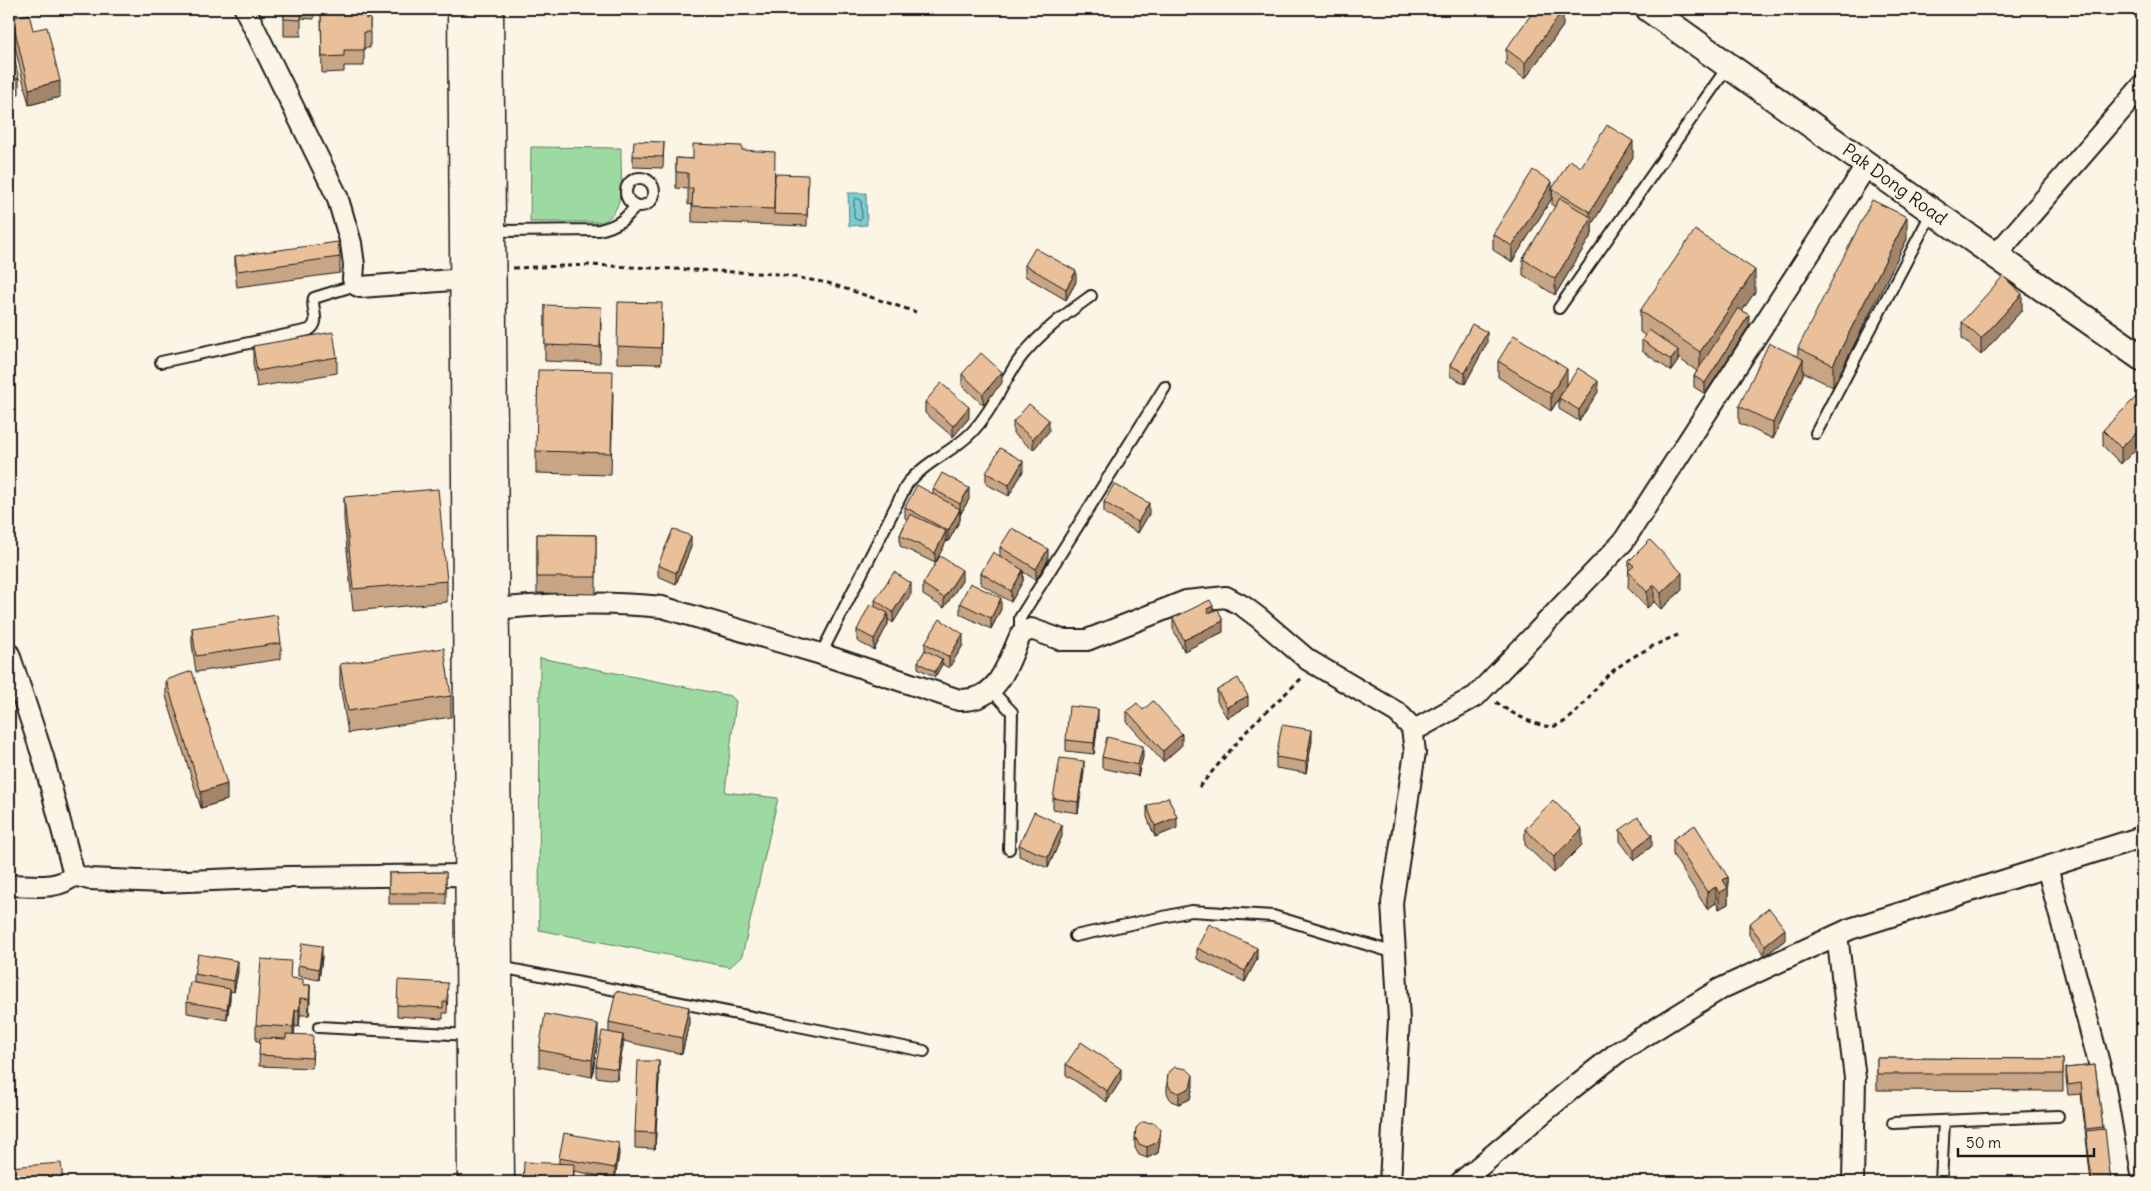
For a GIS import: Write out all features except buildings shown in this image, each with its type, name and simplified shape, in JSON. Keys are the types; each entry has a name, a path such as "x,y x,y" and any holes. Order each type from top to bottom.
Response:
{"main road":[{"path":"462,9 472,1182"},
{"path":"489,9 500,1182"},
{"path":"465,356 493,354"}],"street":[{"path":"245,9 337,196 351,243 354,265 353,280 356,285 361,287 465,279"},
{"name":"Pak Dong Road","path":"1649,9 2142,358"},
{"path":"1996,255 2142,86"},
{"path":"1412,728 1425,725 1476,696 1623,542 1867,164"},
{"path":"496,609 546,603 662,607 821,654 959,700 981,698 991,690 998,682 1024,631 1038,630 1062,640 1087,640 1186,601 1226,597 1243,606 1316,665 1398,714 1412,728 1415,752 1392,902 1399,1020 1390,1182"},
{"path":"9,654 43,758 74,875"},
{"path":"1462,1182 1570,1090 1650,1031 1720,989 1850,929 2142,837"},
{"path":"2047,867 2104,1082 2121,1182"},
{"path":"74,875 89,879 163,882 288,878 468,876"},
{"path":"9,885 55,885 66,882 74,875"},
{"path":"1837,935 1855,1078 1853,1182"}],"lane":[{"path":"1559,308 1729,64"},
{"path":"491,231 599,230 614,227 636,205"},
{"path":"1816,434 1932,211"},
{"path":"161,362 309,330 314,327 316,322 312,302 314,298 356,285"},
{"path":"821,654 907,484 920,469 971,433 992,409 1021,357 1050,326 1091,296"},
{"path":"1024,631 1020,626 1020,618 1165,386"},
{"path":"991,690 1012,712 1009,849"},
{"path":"1075,936 1191,911 1273,916 1395,953"},
{"path":"499,967 924,1051"},
{"path":"319,1027 471,1035"},
{"path":"1893,1123 2058,1116"},
{"path":"1941,1182 1944,1121"}],"path":[{"path":"492,268 591,265 777,274 828,283 916,312"},
{"path":"1482,690 1502,707 1521,717 1546,726 1555,726 1570,717 1608,675 1650,647 1678,636"},
{"path":"1199,787 1252,724 1316,665"}],"green space":[{"path":"531,147 621,148 621,190 616,209 610,217 602,222 530,222"},
{"path":"540,658 731,696 736,701 725,792 778,798 742,956 730,967 539,930"}],"water":[{"path":"848,193 866,193 867,225 849,226"}]}
